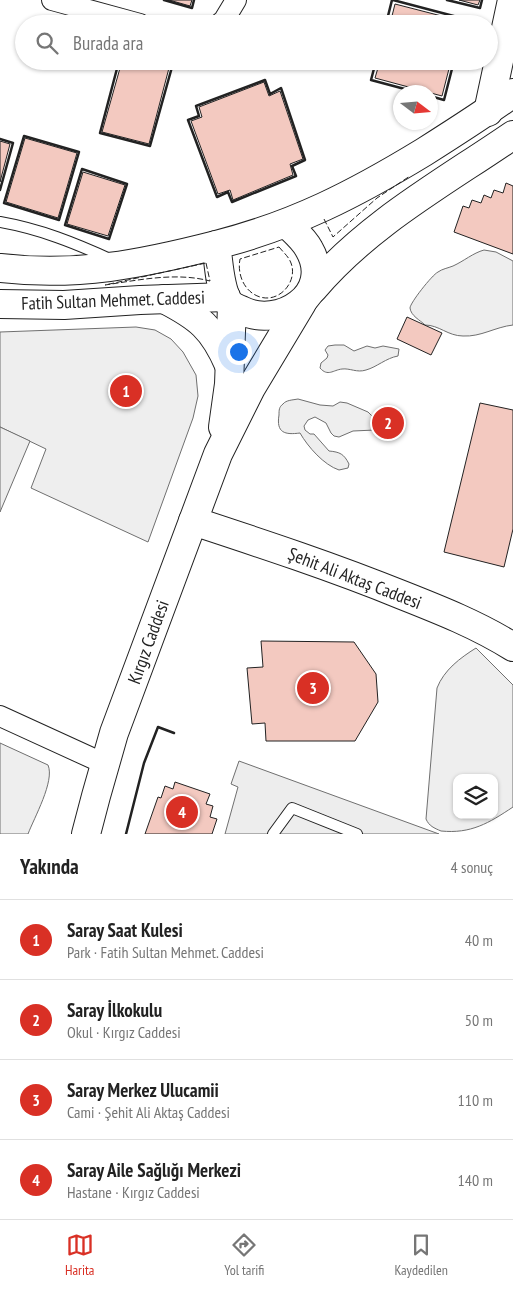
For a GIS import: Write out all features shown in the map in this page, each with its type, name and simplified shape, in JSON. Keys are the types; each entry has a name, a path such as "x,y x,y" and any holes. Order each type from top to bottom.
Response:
{"street":[{"path":"52,0 107,15"},
{"path":"226,15 236,0"},
{"path":"498,65 512,0"},
{"path":"488,112 497,70"},
{"name":"Fatih Sultan Mehmet. Caddesi","path":"0,268 58,272 87,271 173,256 253,236 324,208 380,179 488,112 513,93"},
{"name":"Fatih Sultan Mehmet. Caddesi","path":"0,304 64,305 164,299 229,302 246,313 268,315 287,311 308,296 345,255 389,219 442,181 513,135"},
{"path":"286,224 309,249 315,262 315,275 308,296"},
{"name":"Fatih Sultan Mehmet. Caddesi","path":"216,245 221,277 229,302"},
{"name":"Kırgız Caddesi","path":"86,834 114,733 218,454 251,388 308,296"},
{"path":"164,299 186,310 201,321 220,344 230,368"},
{"name":"Kırgız Caddesi","path":"218,454 228,401 230,368 229,302"},
{"name":"Şehit Ali Aktaş Caddesi","path":"193,521 285,551 381,586 479,627 513,647"},
{"path":"0,716 105,764"}],"lane":[{"name":"Fatih Sultan Mehmet. Caddesi","path":"0,222 51,234 124,265"},
{"path":"273,834 292,808 357,834"}],"shaded area":[{"path":"484,250 496,252 513,261 513,325 476,335 458,336 430,325 425,325 414,316 410,308 411,305 435,274"},
{"path":"136,327 155,330 171,339 183,352 196,375 198,396 193,418 148,542 31,488 46,449 0,427 0,332"},
{"path":"344,345 354,351 367,346 399,349 398,356 366,370 342,369 331,372 323,371 320,368 321,363 328,355 325,350 328,346"},
{"path":"298,399 320,405 333,406 340,402 347,403 368,412 382,426 375,430 353,431 339,437 331,433 326,423 315,417 308,420 304,426 305,430 310,434 314,434 329,451 341,454 349,464 348,468 339,470 333,468 317,455 300,433 290,434 280,429 278,421 280,407 290,400"},
{"path":"0,427 30,441 0,512"},
{"path":"476,648 513,685 513,807 498,817 498,774 453,774 453,819 494,819 471,829 441,831 430,825 426,819 437,688 448,670 458,660"},
{"path":"0,743 48,765 49,780 28,834 0,834"},
{"path":"239,761 439,834 225,834 238,787 231,784"}],"building":[{"path":"169,0 192,0 190,6"},
{"path":"459,0 480,0 478,5"},
{"path":"395,4 438,15 392,15"},
{"path":"119,70 168,70 149,144 102,132"},
{"path":"377,70 449,70 442,96 438,95 438,85 401,85 375,78"},
{"path":"264,82 269,96 280,91 303,159 290,164 293,175 233,200 230,190 218,194 191,121 202,117 199,107"},
{"path":"25,138 77,153 58,218 6,202"},
{"path":"0,141 10,144 0,182"},
{"path":"83,172 125,185 108,236 67,224"},
{"path":"506,183 513,186 513,254 454,232 463,206 469,208 472,200 481,203 484,195 491,198 494,190 503,193"},
{"path":"407,317 442,333 431,355 397,339"},
{"path":"480,403 513,410 513,529 504,567 444,552"},
{"path":"261,641 354,642 376,674 378,702 355,741 266,741 265,723 252,724 247,668 263,667"},
{"path":"175,782 210,794 206,804 213,806 210,817 217,819 212,834 145,834 158,797 161,798 165,786 173,789"}],"fence":[{"path":"324,219 333,237 377,198 410,176"},
{"path":"279,247 291,263 292,277 290,283 286,289 274,297 267,298 254,295 243,282 239,265 240,259 279,247"},
{"path":"206,263 210,281 197,278 171,277 105,285 206,263"}],"wall":[{"path":"164,0 192,8 194,0"},
{"path":"388,15 392,0"},
{"path":"393,0 450,15"},
{"path":"447,0 480,8 482,0"},
{"path":"117,70 100,133 150,146 171,70"},
{"path":"374,70 371,80 393,86"},
{"path":"438,98 444,100 452,70"},
{"path":"265,80 270,94 281,88 305,160 292,166 296,176 232,202 228,192 217,197 188,120 199,116 196,106 265,80"},
{"path":"24,136 79,152 59,220 4,203 24,136"},
{"path":"0,139 13,143 0,190"},
{"path":"82,169 127,184 109,239 65,225 82,169"},
{"path":"126,834 144,763 158,727 174,733"}],"place":[{"name":"Saray Saat Kulesi","path":"126,391"},
{"name":"Saray İlkokulu","path":"388,423"},
{"name":"Saray Merkez Ulucamii","path":"313,688"},
{"name":"Saray Aile Sağlığı Merkezi","path":"182,812"}]}
